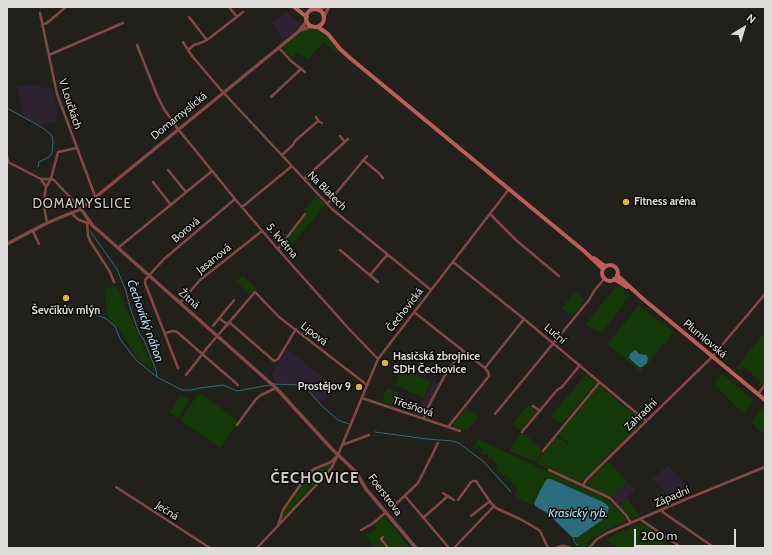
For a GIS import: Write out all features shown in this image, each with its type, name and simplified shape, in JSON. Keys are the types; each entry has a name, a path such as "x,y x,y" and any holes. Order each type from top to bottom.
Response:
{"main road":[{"path":"295,7 304,10 318,10 322,12 324,16 323,23 328,34"},
{"path":"295,7 307,19 309,24 318,27 328,34"},
{"path":"307,19 308,13 311,11"},
{"path":"318,27 323,23"},
{"name":"Plumlovská","path":"328,34 340,49 350,58 604,268 610,265 614,266 617,271 617,276 633,291 765,400"},
{"path":"604,268 602,274 604,278"},
{"path":"614,280 617,276"},
{"name":"Plumlovská","path":"604,278 614,280 633,291"}],"street":[{"path":"43,24 47,23 66,7"},
{"path":"229,7 237,17"},
{"path":"318,10 325,7"},
{"path":"324,16 329,7"},
{"path":"188,50 207,40 243,12"},
{"name":"V Loučkách","path":"40,13 57,94 95,196"},
{"path":"189,17 207,40"},
{"name":"Domamyslická","path":"298,32 307,19"},
{"path":"49,55 123,23"},
{"name":"Domamyslická","path":"7,244 70,212 81,209 95,196 298,32 312,26"},
{"name":"Na Blatech","path":"183,42 223,92 327,204 431,290"},
{"name":"5. května","path":"137,45 157,95 164,109 178,129 262,231 349,329 378,358"},
{"path":"279,48 288,58 305,72"},
{"path":"271,97 301,68"},
{"path":"316,118 322,123"},
{"path":"282,155 293,145 295,141 318,121"},
{"path":"340,136 345,142"},
{"path":"304,179 348,139"},
{"path":"47,223 44,206 46,187 51,179 58,152 77,148"},
{"path":"7,156 7,162 41,179 51,179 56,182 81,209"},
{"path":"327,204 367,156"},
{"path":"363,160 380,173 383,178"},
{"path":"242,207 292,166"},
{"path":"168,170 186,192"},
{"path":"118,248 212,171"},
{"path":"41,179 46,187"},
{"path":"153,182 171,205"},
{"name":"Čechovická","path":"257,548 332,467 378,358 509,189"},
{"name":"Borová","path":"149,276 164,258 235,199"},
{"name":"Žitná","path":"81,209 89,223 275,387 338,455"},
{"name":"Žitná","path":"70,212 81,221 89,223"},
{"path":"278,249 305,214"},
{"path":"490,214 517,241 559,276"},
{"name":"Žitná","path":"89,223 88,235 90,241 110,272 114,282"},
{"path":"33,230 39,244"},
{"name":"Jasanová","path":"180,303 200,280 262,231"},
{"path":"340,250 378,282"},
{"path":"370,275 387,255"},
{"name":"Luční","path":"453,262 580,365 646,421"},
{"path":"149,276 145,280 145,283 178,368"},
{"path":"495,414 554,344 590,299 604,278"},
{"name":"Lipová","path":"228,323 255,292 279,317 367,385"},
{"name":"Zahradní","path":"583,486 593,472 712,357 765,294"},
{"path":"213,326 234,300"},
{"path":"414,312 485,368 488,372 489,376 448,427"},
{"path":"219,318 228,323 274,361 278,359 296,330"},
{"path":"485,368 524,319"},
{"path":"186,375 228,323"},
{"path":"165,333 173,331 177,332 238,385"},
{"path":"424,418 425,413 448,370 464,351"},
{"path":"522,432 580,365"},
{"path":"543,451 599,382"},
{"path":"757,394 765,385"},
{"path":"238,425 256,399 261,394 275,387"},
{"name":"Třešňová","path":"362,398 460,431"},
{"path":"533,406 540,411"},
{"path":"342,445 369,435"},
{"path":"396,504 418,483 438,444"},
{"name":"Čechovická","path":"278,526 283,510 307,475 331,462 338,455"},
{"name":"Foerstrova","path":"338,455 356,472 366,489 416,548"},
{"name":"Západní","path":"589,548 602,536 765,467"},
{"path":"548,470 610,498 626,515 631,523"},
{"path":"443,493 456,500 474,480 496,508 522,520 538,530 548,548"},
{"name":"Ječná","path":"116,487 210,548"},
{"path":"405,496 449,548"},
{"path":"423,518 448,496"},
{"path":"470,516 490,501"},
{"path":"454,548 494,506"},
{"path":"661,510 715,548"},
{"path":"361,530 372,524 385,513"},
{"path":"640,519 682,548"},
{"path":"383,537 381,539 388,548"},
{"path":"556,548 561,546 570,548"}],"shaded area":[{"path":"286,11 301,24 301,26 284,40 271,23"},
{"path":"36,85 53,91 58,115 57,122 39,125 24,116 17,86"},
{"path":"287,349 319,374 334,389 321,404 303,384 276,383 272,375"},
{"path":"433,381 439,383 422,416 416,415"},
{"path":"668,465 694,492 673,500 653,479"},
{"path":"627,482 636,490 619,505 611,497"}],"green space":[{"path":"309,28 318,29 322,32 339,50 337,53 323,42 308,60 299,53 294,56 295,59 285,52 283,49 284,46"},
{"path":"316,196 325,205 285,253 281,248 307,214 304,211"},
{"path":"243,276 256,288 250,294 235,281"},
{"path":"616,286 619,286 624,290 625,296 629,294 631,296 625,301 623,306 602,331 591,328 586,324"},
{"path":"117,287 152,366 151,368 139,360 118,328 108,318 104,289"},
{"path":"575,292 585,300 572,316 562,308"},
{"path":"639,305 674,332 641,372 607,344"},
{"path":"765,332 765,381 760,387 757,385 761,381 757,377 751,375 752,374 743,367 740,371 736,368"},
{"path":"402,369 431,381 424,398 395,385"},
{"path":"586,374 596,383 562,424 551,416"},
{"path":"722,374 754,400 743,414 714,384"},
{"path":"599,386 641,420 642,423 582,481 578,482 536,463 557,436 569,445 569,443 558,435"},
{"path":"387,388 401,394 396,407 382,401"},
{"path":"199,393 239,421 220,448 180,420"},
{"path":"181,395 189,400 178,418 170,412"},
{"path":"528,405 537,411 521,431 512,424"},
{"path":"467,408 478,417 467,431 454,427 453,424"},
{"path":"762,408 765,410 765,436 751,422"},
{"path":"521,433 541,448 541,452 535,462 510,451"},
{"path":"478,439 607,499 625,516 625,522 595,537 594,536 586,544 587,545 585,548 581,548 577,545 578,544 574,539 575,537 578,537 606,517 607,505 549,479 534,503 535,506 521,500 515,495 518,487 514,487 515,484 512,485 512,481 509,482 511,479 509,478 507,481 505,478 507,479 508,476 506,475 505,477 505,474 503,476 496,468 498,466 491,458 488,460 489,456 487,453 484,455 481,453 483,451 482,449 478,446 476,449 474,447"},
{"path":"608,461 627,482 611,497 589,487 587,484 592,476"},
{"path":"332,462 334,464 332,467 278,526 283,510 307,475 314,469"},
{"path":"627,498 640,516 632,519 619,505"},
{"path":"384,516 411,548 389,548 383,540 386,538 384,535 379,538 386,548 374,548 365,535 377,528 374,523"},
{"path":"642,523 666,539 659,548 618,548 606,539"}],"water":[{"path":"635,350 639,354 646,355 648,358 647,363 642,367 639,367 629,358 630,354"},
{"name":"Krasický ryb.","path":"547,479 551,479 603,502 609,508 606,517 578,537 572,537 547,513 535,506 534,503"}],"waterway":[{"name":"Čechovický náhon","path":"7,108 43,128 52,136 52,153 49,157 39,162 38,167"},
{"name":"Čechovický náhon","path":"90,231 117,269 126,291 139,333 144,340 156,370 157,377 182,390 223,385 237,391 270,385"},
{"path":"64,305 105,318 115,326 120,339 137,361 157,377"},
{"name":"Čechovický náhon","path":"273,384 301,385 305,387 321,405 338,420 349,424"},
{"name":"Čechovický náhon","path":"375,432 453,441 459,443 484,462 511,492"},
{"name":"Čechovický náhon","path":"573,536 577,545"}],"place":[{"name":"Fitness aréna","path":"626,202"},
{"name":"Ševčíkův mlýn","path":"66,298"},
{"name":"Hasičská zbrojnice SDH Čechovice","path":"385,363"},
{"name":"Prostějov 9","path":"359,387"}],"district":[{"name":"DOMAMYSLICE","path":"82,204"},
{"name":"ČECHOVICE","path":"315,479"}]}
